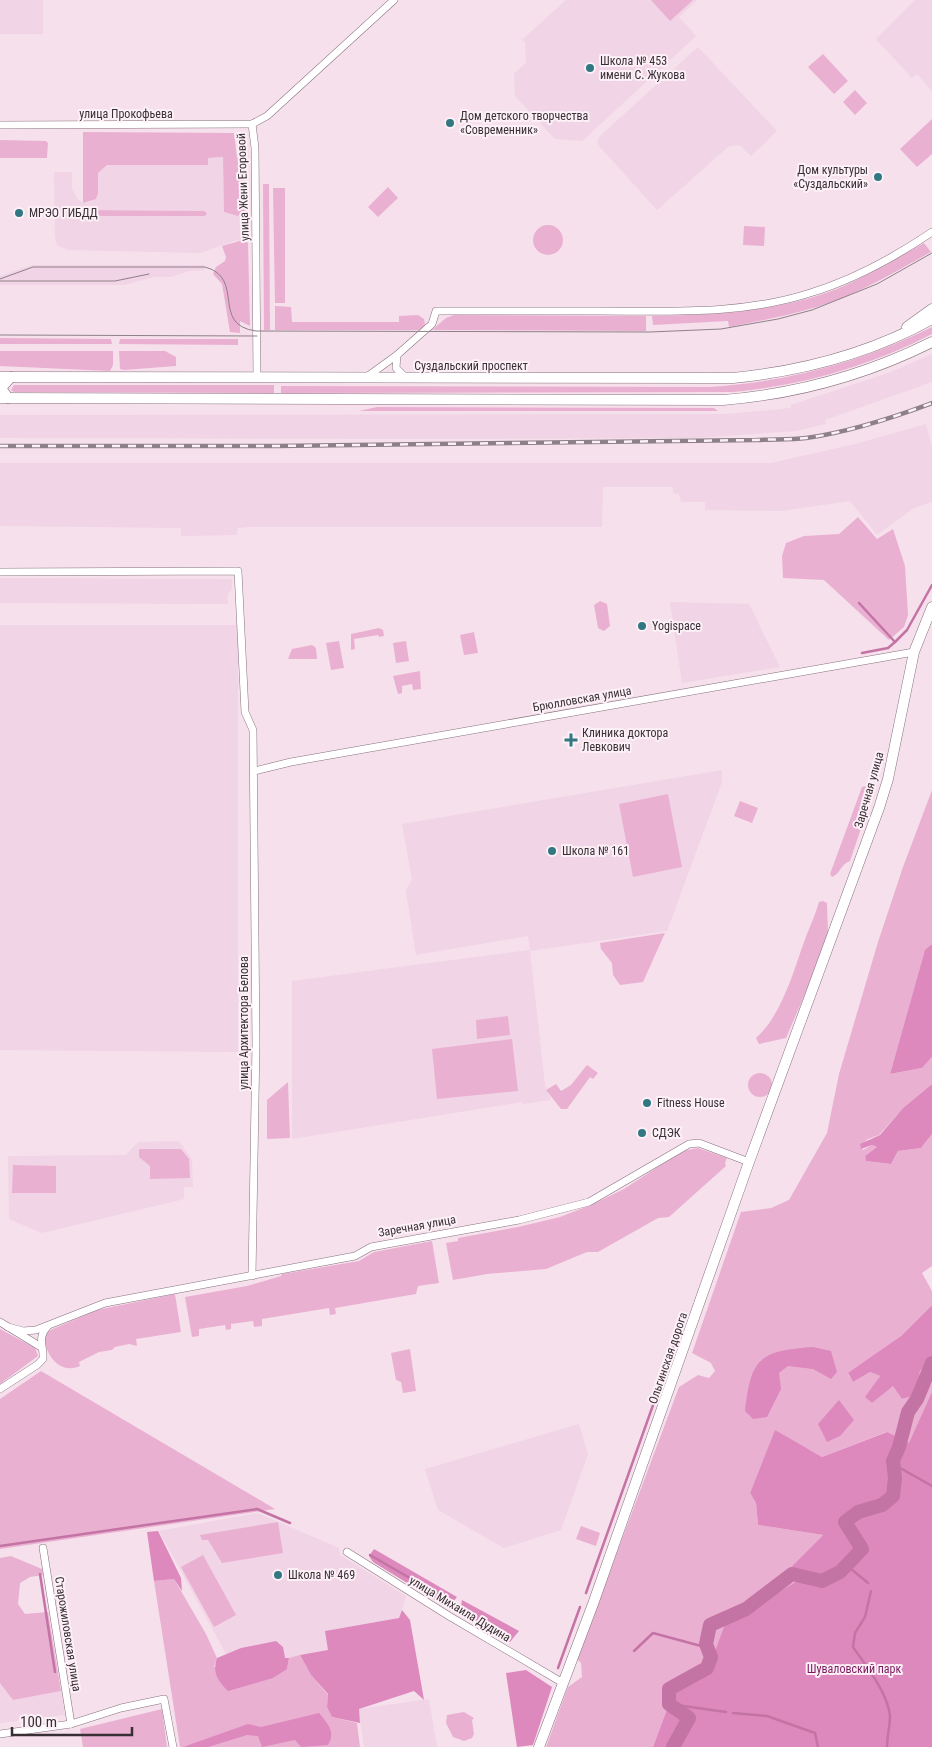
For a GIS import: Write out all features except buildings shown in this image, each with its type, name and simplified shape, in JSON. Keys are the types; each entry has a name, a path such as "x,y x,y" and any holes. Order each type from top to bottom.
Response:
{"main road":[{"path":"896,337 932,309"},
{"name":"Суздальский проспект","path":"0,377 733,378 808,366 896,337 932,319"},
{"path":"11,377 1,388 4,398 723,400 787,392 815,386 884,364 932,342"},
{"name":"Заречная улица","path":"818,977 888,779 914,652 932,608"},
{"name":"Ольгинская дорога","path":"539,1747 680,1363 749,1162 818,977"}],"street":[{"name":"улица Жени Егоровой","path":"257,377 255,148 252,124 267,116 394,0"},
{"name":"улица Прокофьева","path":"0,125 252,124"},
{"path":"366,377 397,355 432,324 436,311 697,311 765,303 809,294 840,282 932,232"},
{"path":"397,355 396,368 406,378"},
{"name":"улица Архитектора Белова","path":"0,572 238,571 245,712 253,730 254,771 256,1043 252,1276"},
{"name":"Брюлловская улица","path":"254,771 291,762 914,652"},
{"name":"Заречная улица","path":"8,1327 30,1331 47,1327 105,1303 355,1256 371,1247 519,1220 589,1202 689,1144 699,1143 749,1162"},
{"path":"0,1322 40,1347"},
{"path":"0,1389 43,1359 40,1347 42,1332 47,1327"},
{"name":"Старожиловская улица","path":"43,1548 71,1724"},
{"name":"улица Михаила Дудина","path":"347,1552 449,1616 562,1683"},
{"path":"0,1734 71,1724 120,1708 164,1699 173,1747"}],"shaded area":[{"path":"0,0 43,0 43,34 0,34"},
{"name":"Школа № 453 имени С. Жукова","path":"566,0 697,0 679,17 696,36 582,141 555,139 515,96 514,74 526,63 525,42 522,40"},
{"path":"915,0 932,0 932,91 917,74 912,78 876,39"},
{"path":"698,47 777,131 751,156 740,145 729,146 657,210 597,142 600,136"},
{"path":"223,157 224,212 238,216 242,214 248,205 248,243 243,240 234,241 200,253 68,250 57,245 55,237 54,172 72,172 72,189 78,200 83,203 90,202 98,193 98,173 107,165 207,165 208,158","holes":["82,210 204,211 207,213 205,216 82,216"]},
{"path":"32,265 204,265 205,270 189,271 171,277 154,277 125,285 0,285 0,276"},
{"path":"932,354 932,382 825,420 826,424 796,431 694,438 0,438 0,415 727,414 791,408 791,405 888,373"},
{"path":"926,424 932,447 932,502 914,508 877,535 850,501 781,511 705,510 705,502 681,502 679,494 673,493 673,487 603,487 602,527 248,527 238,528 237,535 181,536 181,528 0,526 0,463 771,463 855,444"},
{"path":"0,578 232,579 232,588 227,597 228,604 0,603"},
{"path":"670,602 749,604 780,667 682,683"},
{"path":"0,625 238,625 238,1052 0,1050"},
{"path":"722,770 722,782 667,931 530,951 545,1085 551,1100 522,1104 522,1102 292,1139 292,981 530,950 528,936 416,955 406,891 412,879 402,824"},
{"path":"179,1141 192,1160 193,1187 184,1187 184,1199 42,1233 9,1219 8,1156 126,1155 138,1142"},
{"path":"579,1424 588,1454 561,1530 504,1548 438,1510 425,1469"},
{"name":"Школа № 469","path":"258,1513 339,1548 340,1555 406,1596 399,1618 325,1631 329,1650 285,1659 241,1648 226,1654 159,1531"},
{"path":"0,1683 13,1700 61,1691 65,1715 0,1723"},
{"path":"429,1699 437,1747 364,1747 358,1709"}],"green space":[{"path":"651,0 693,0 670,21"},
{"path":"823,54 848,81 834,94 808,67"},
{"path":"855,90 867,103 855,115 843,102"},
{"path":"932,119 932,154 917,167 900,149"},
{"path":"83,132 234,133 237,158 244,159 244,199 248,199 246,210 238,216 224,212 223,157 208,158 208,165 107,165 98,173 98,193 96,199 83,203"},
{"path":"0,140 46,141 48,143 47,158 0,158"},
{"path":"263,184 269,184 270,330 264,330"},
{"path":"388,187 398,198 378,217 368,207"},
{"path":"273,188 285,188 285,303 275,303"},
{"path":"82,210 204,211 207,213 205,216 82,216"},
{"path":"548,225 559,229 563,240 559,251 548,255 537,251 533,240 537,229"},
{"path":"744,226 765,227 764,246 743,245"},
{"path":"243,240 248,243 250,326 240,321 240,333 230,332 222,284 213,274 216,267 225,261 226,257 222,246"},
{"path":"924,243 931,252 870,285 819,306 729,327 728,321 653,325 652,316 740,311 784,304 826,293 851,283"},
{"path":"275,306 291,307 292,322 399,322 399,316 418,315 424,319 425,324 421,330 275,330"},
{"path":"454,315 646,316 646,331 432,330 446,318"},
{"path":"932,327 932,334 861,365 811,379 734,392 281,393 281,386 710,387 768,380 824,368 878,350"},
{"path":"0,338 111,339 112,344 0,344"},
{"path":"120,339 238,339 238,345 119,344"},
{"path":"0,351 113,351 113,365 110,371 0,366"},
{"path":"119,351 165,351 176,357 176,366 120,369"},
{"path":"14,385 274,385 274,393 14,392 11,390"},
{"path":"377,407 714,408 718,411 359,411"},
{"path":"858,517 877,539 893,529 905,566 908,615 904,627 889,640 824,580 783,578 782,556 786,543 804,536 839,534"},
{"path":"600,601 607,604 610,626 604,631 598,628 594,605"},
{"path":"379,628 383,630 384,636 379,637 378,635 354,639 355,649 351,650 351,634"},
{"path":"474,632 478,653 464,655 460,635"},
{"path":"339,641 344,668 331,670 326,643"},
{"path":"406,641 409,661 396,663 393,643"},
{"path":"312,645 316,648 317,659 288,659 292,649"},
{"path":"420,671 421,689 413,690 412,684 402,686 402,693 398,694 393,676"},
{"path":"873,786 874,790 850,861 832,877 830,874 862,787"},
{"path":"932,790 932,944 925,951 890,1074 922,1068 932,1057 932,1084 903,1108 879,1135 868,1139 860,1146 863,1150 872,1145 877,1147 865,1156 866,1161 891,1164 898,1151 921,1148 932,1134 932,1266 922,1273 932,1291 932,1305 901,1336 848,1374 853,1382 870,1372 880,1376 866,1397 872,1403 893,1385 902,1399 916,1395 920,1371 932,1359 932,1747 672,1747 668,1738 672,1733 690,1734 697,1721 684,1710 681,1703 690,1686 715,1676 717,1670 714,1655 709,1668 673,1693 653,1747 546,1747 568,1687 582,1677 581,1663 577,1659 679,1387 698,1375 709,1378 715,1371 711,1363 692,1353 741,1212 771,1208 789,1200 827,1133 839,1074 878,942 903,867","holes":["775,1431 822,1457 886,1432 906,1442 900,1460 896,1501 888,1510 853,1521 850,1527 862,1547 860,1563 844,1575 833,1591 823,1598 795,1583 768,1605 765,1618 766,1626 763,1630 739,1631 735,1635 722,1634 725,1624 797,1581 792,1566 823,1535 758,1525 756,1503 750,1493"]},
{"path":"668,794 682,867 633,877 619,804"},
{"path":"740,801 758,808 752,823 734,816"},
{"path":"819,902 827,903 828,934 786,1038 759,1044 756,1038 765,1029 779,1006 791,980"},
{"path":"665,933 643,982 620,985 613,975 612,963 601,949 600,943"},
{"path":"932,944 932,1057 922,1068 890,1074 925,950"},
{"path":"508,1016 510,1035 477,1039 476,1020"},
{"path":"512,1039 518,1091 437,1099 432,1049"},
{"path":"587,1065 598,1073 593,1079 590,1077 567,1109 561,1109 546,1090 556,1084 561,1091 571,1085"},
{"path":"760,1073 765,1074 771,1080 771,1090 765,1096 760,1097 755,1096 749,1090 748,1085 749,1080 755,1074"},
{"path":"288,1082 290,1138 267,1139 267,1100"},
{"path":"932,1084 932,1134 921,1148 898,1151 891,1164 866,1161 865,1156 877,1147 872,1145 861,1149 860,1144 880,1135 903,1108"},
{"path":"698,1148 727,1158 726,1166 669,1217 658,1218 598,1252 587,1252 546,1269 487,1274 453,1280 446,1243 458,1241 458,1238 560,1217 624,1189 682,1151"},
{"path":"139,1149 181,1149 189,1159 190,1178 150,1179 150,1166 139,1157"},
{"path":"13,1165 56,1166 56,1193 12,1193"},
{"path":"432,1241 439,1283 418,1286 416,1294 335,1308 336,1314 330,1315 329,1308 262,1319 262,1326 254,1327 253,1321 231,1324 231,1329 226,1330 225,1325 199,1329 199,1336 192,1337 185,1297 247,1286 281,1276 282,1274 359,1261 374,1252"},
{"path":"175,1294 181,1332 136,1339 137,1346 129,1344 99,1352 79,1362 80,1366 72,1368 66,1368 54,1361 47,1350 44,1336 48,1331 97,1310"},
{"path":"932,1305 932,1359 920,1371 916,1395 902,1399 893,1386 872,1403 865,1397 880,1376 870,1372 853,1382 848,1373 901,1336"},
{"path":"0,1329 35,1348 38,1356 0,1384"},
{"path":"813,1347 831,1351 837,1372 831,1379 813,1369 788,1366 779,1373 781,1389 767,1417 753,1419 745,1411 747,1393 755,1369 761,1361 769,1355 780,1351"},
{"path":"410,1349 416,1391 403,1393 401,1382 396,1380 391,1353"},
{"path":"41,1371 275,1509 0,1549 0,1399"},
{"name":"Шуваловский парк","path":"932,1392 932,1747 653,1747 673,1693 709,1668 725,1624 797,1581 792,1566 823,1535 758,1525 756,1503 750,1493 775,1430 822,1457 887,1432 909,1443"},
{"path":"839,1400 854,1420 840,1436 827,1442 818,1424"},
{"path":"278,1522 283,1553 222,1563 208,1540 202,1540 200,1535"},
{"path":"581,1526 600,1533 596,1546 576,1539"},
{"path":"158,1531 181,1578 182,1591 174,1579 154,1581 147,1532"},
{"path":"374,1549 457,1597 448,1608 373,1562 369,1556"},
{"path":"203,1555 236,1615 214,1627 181,1567"},
{"path":"11,1556 42,1569 43,1575 30,1577 20,1583 18,1604 25,1614 48,1612 61,1691 13,1700 0,1683 0,1558"},
{"path":"174,1579 206,1634 217,1658 214,1667 287,1669 289,1658 300,1655 311,1675 328,1695 327,1707 332,1717 357,1723 360,1747 180,1747 154,1581"},
{"path":"462,1600 519,1631 510,1642 474,1622 472,1613 461,1606"},
{"path":"402,1610 410,1620 424,1700 414,1691 359,1709 360,1723 332,1717 327,1707 328,1694 311,1675 300,1655 328,1650 325,1631 399,1618"},
{"path":"276,1641 283,1647 285,1658 289,1658 287,1669 273,1678 228,1691 221,1684 215,1668 217,1658 241,1648"},
{"path":"526,1670 552,1687 533,1745 517,1747 506,1673"},
{"path":"162,1709 167,1747 83,1747 80,1729"},
{"path":"464,1712 474,1718 472,1720 474,1734 472,1738 464,1741 453,1737 446,1723 447,1715"},
{"path":"319,1713 330,1728 331,1736 328,1745 301,1747 295,1740 262,1747 258,1736 247,1735 208,1747 183,1747 248,1724 261,1727"}],"waterway":[{"path":"895,642 907,630 932,585"},
{"path":"859,603 895,642 888,648 862,653"},
{"path":"672,1353 679,1331"},
{"path":"673,1747 689,1718 669,1704 669,1689 707,1668 711,1657 706,1644 710,1625 746,1609 792,1574 822,1581 840,1572 862,1549 845,1522 858,1512 882,1505 893,1496 895,1478 893,1461 899,1447 908,1412 917,1399 932,1363"},
{"path":"586,1593 667,1366"},
{"path":"893,1464 932,1486"},
{"path":"0,1546 257,1509 290,1523"},
{"path":"370,1555 446,1599"},
{"path":"845,1564 868,1583"},
{"path":"40,1574 55,1672"},
{"path":"871,1591 865,1617 855,1633 853,1647 876,1680 885,1698 890,1716 887,1747"},
{"path":"558,1668 580,1607"},
{"path":"634,1651 653,1633 701,1646 706,1644"},
{"path":"669,1704 726,1712"},
{"path":"733,1713 767,1716 815,1733 818,1747"}],"tram line":[{"path":"0,279 33,267 205,267 217,273 224,281 230,311 234,320 242,327 256,331 650,332 721,329 778,319 812,310 877,284 932,253"},
{"path":"0,281 115,281 149,274"},
{"path":"0,335 257,336"}],"railway":[{"path":"0,446 277,446 794,439 854,428 932,403"}],"place":[{"name":"Школа № 453 имени С. Жукова","path":"590,68"},
{"name":"Дом детского творчества «Современник»","path":"450,123"},
{"name":"Дом культуры «Суздальский»","path":"878,177"},
{"name":"МРЭО ГИБДД","path":"19,213"},
{"name":"Yogispace","path":"642,626"},
{"name":"Клиника доктора Левкович","path":"571,740"},
{"name":"Школа № 161","path":"552,851"},
{"name":"Fitness House","path":"647,1103"},
{"name":"СДЭК","path":"642,1133"},
{"name":"Школа № 469","path":"278,1575"}]}
